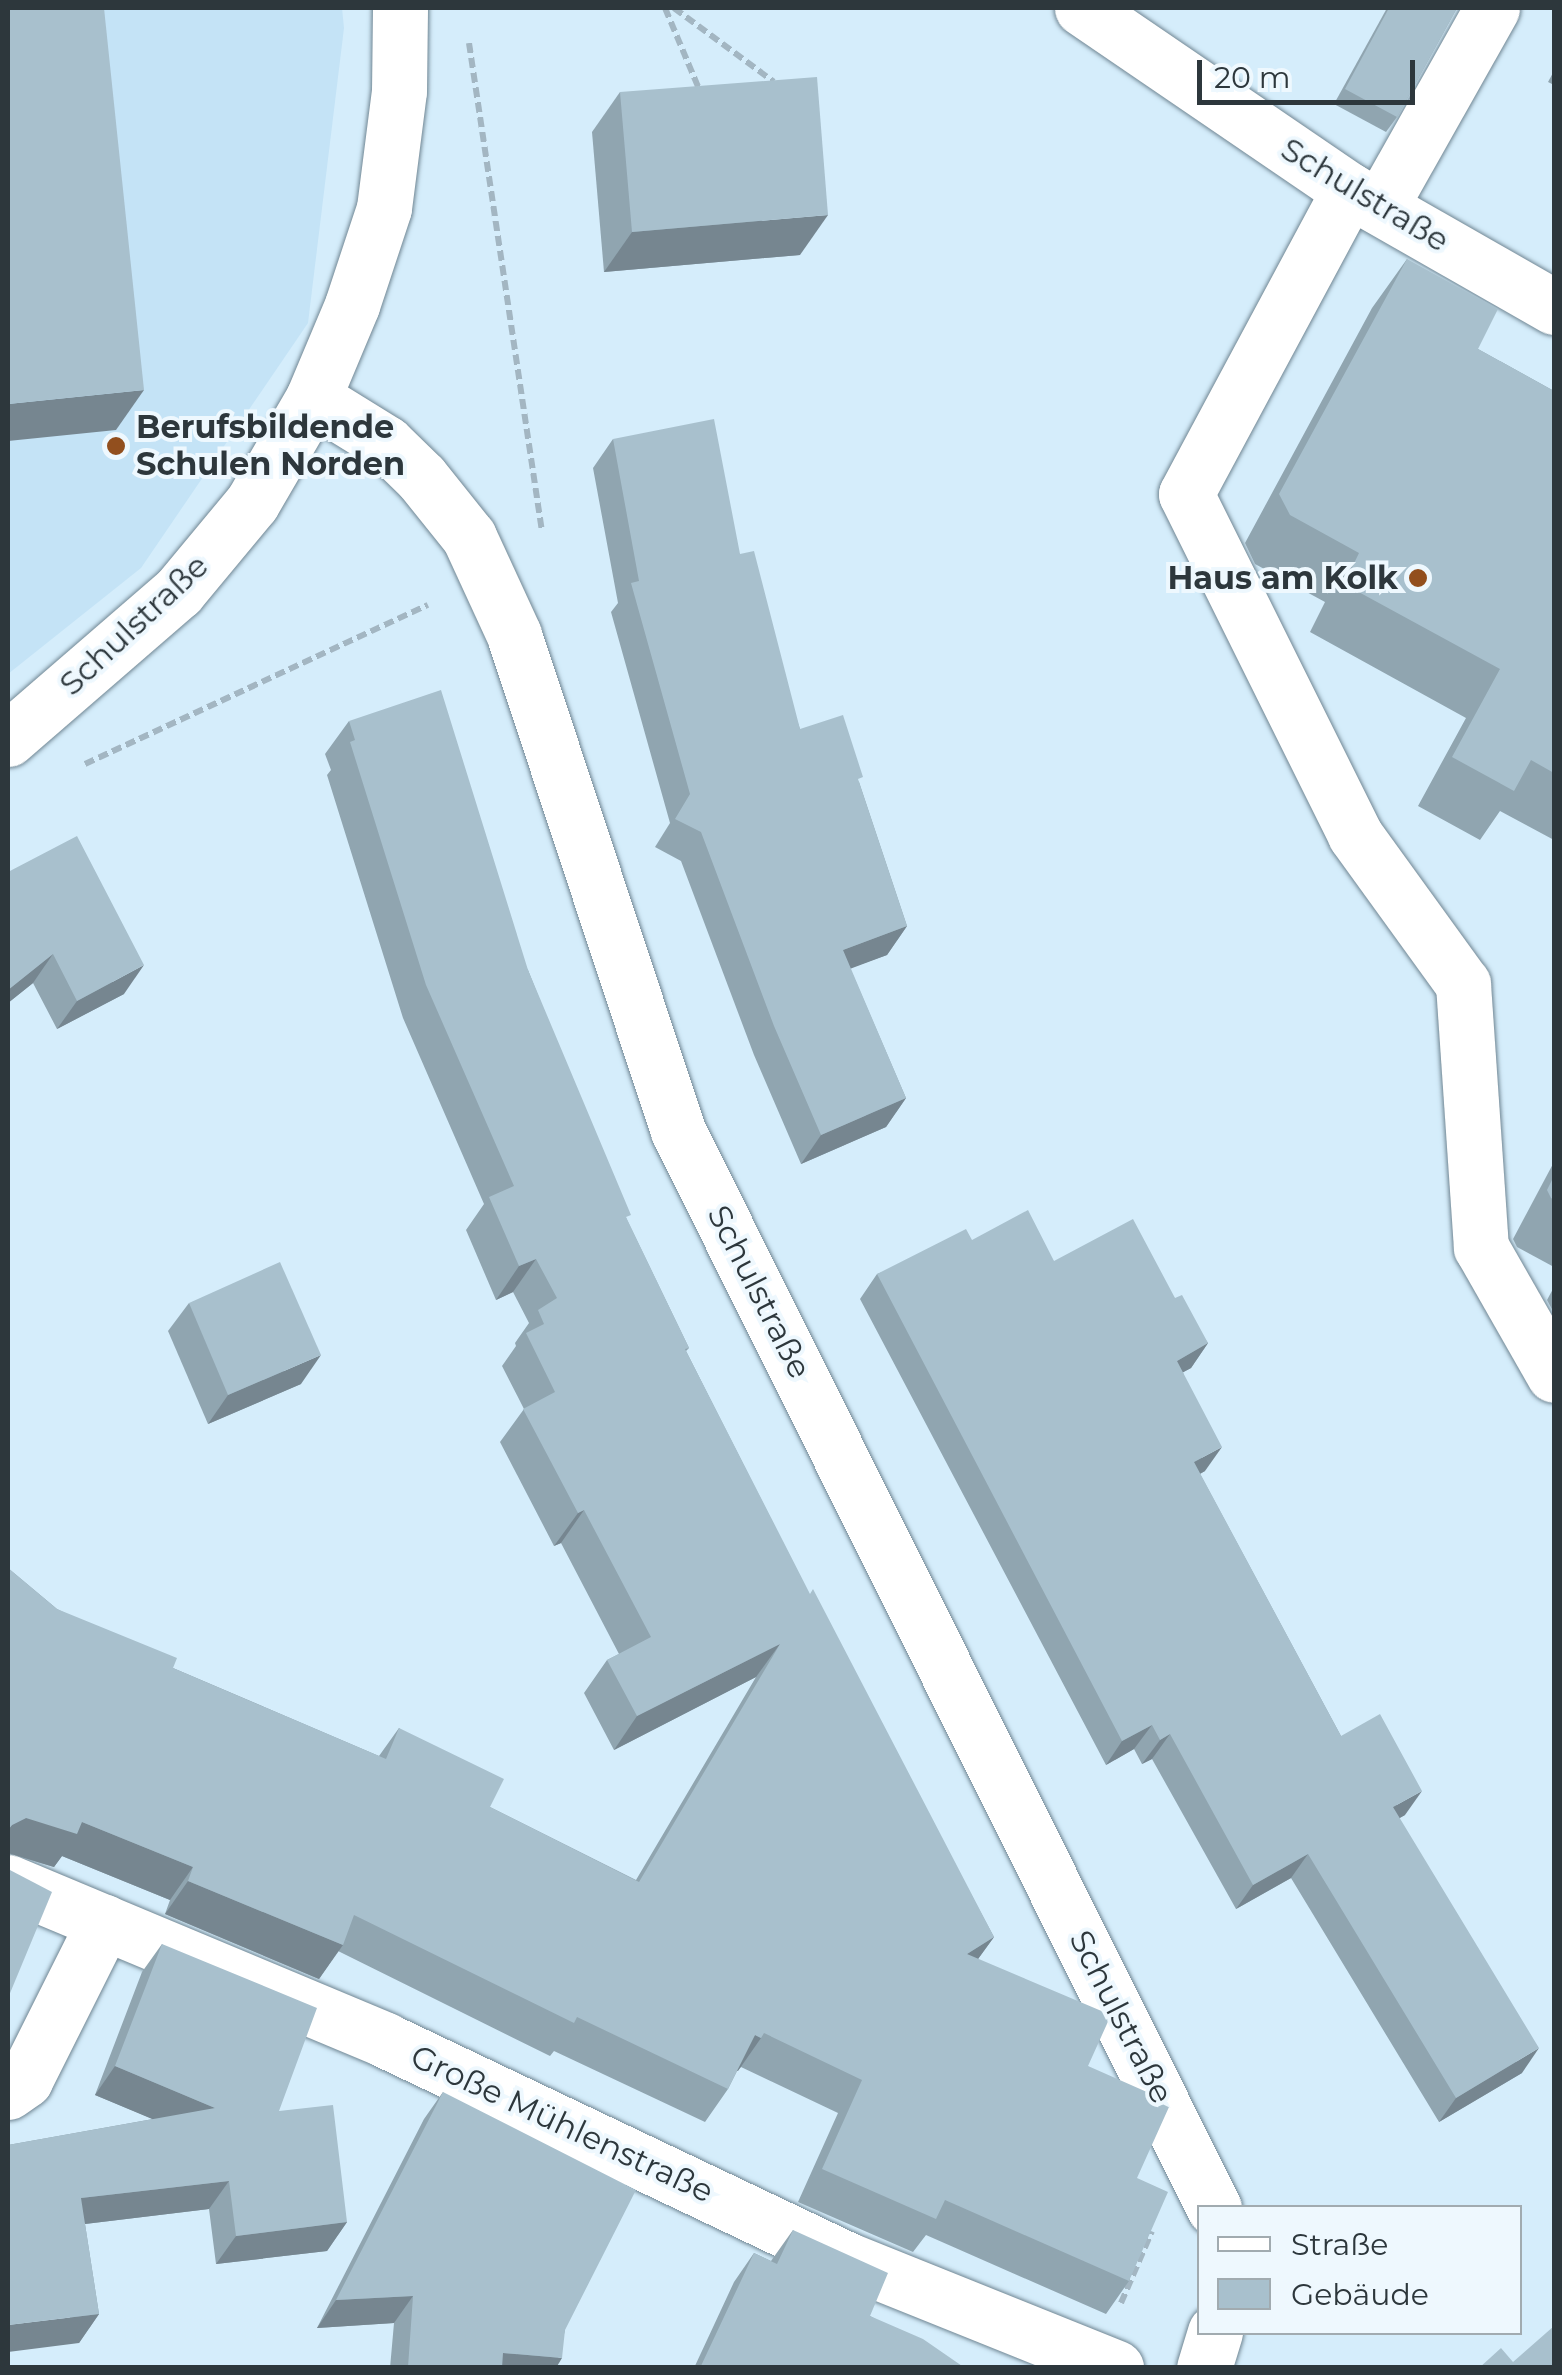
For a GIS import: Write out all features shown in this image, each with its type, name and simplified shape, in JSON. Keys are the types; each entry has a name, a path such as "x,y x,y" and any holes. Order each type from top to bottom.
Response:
{"street":[{"name":"Schulstraße","path":"8,740 178,592 252,504 313,398 352,305 384,208 399,90 400,8"},
{"name":"Schulstraße","path":"1082,8 1364,199 1554,307"},
{"path":"1492,8 1364,199 1186,494 1355,835 1463,984 1482,1247 1554,1375"},
{"name":"Schulstraße","path":"313,398 386,443 421,477 469,537 514,635 678,1131 1213,2205"},
{"name":"Große Mühlenstraße","path":"8,1882 386,2040 848,2260 1116,2368"},
{"path":"8,2092 25,2080 104,1922"},
{"path":"1204,2368 1214,2335"}],"path":[{"path":"665,8 706,106"},
{"path":"674,8 776,84"}],"shaded area":[{"name":"Berufsbildende Schulen Norden","path":"8,8 342,8 344,28 308,323 141,568 8,674"}],"building":[{"path":"8,8 104,8 144,390 8,404"},
{"path":"1389,8 1457,8 1397,117 1345,89"},
{"path":"817,77 828,215 632,232 620,92"},
{"name":"Haus am Kolk","path":"1407,259 1498,309 1478,349 1554,391 1554,773 1531,760 1514,791 1452,757 1500,669 1344,584 1359,553 1290,515 1279,494"},
{"path":"714,419 740,554 754,551 800,729 843,715 863,777 858,779 907,926 843,950 906,1098 821,1135 774,1026 701,832 675,819 690,794 631,583 639,581 613,439"},
{"path":"441,690 528,970 631,1215 626,1217 689,1348 685,1349 810,1594 813,1589 994,1937 967,1954 1111,2015 1088,2066 1165,2100 1169,2107 1137,2178 1168,2192 1129,2281 945,2200 936,2219 822,2169 862,2080 764,2033 761,2038 755,2035 728,2089 577,2017 574,2023 354,1915 343,1945 188,1881 193,1867 82,1822 77,1834 26,1818 8,1830 8,1568 57,1609 177,1658 173,1668 386,1759 399,1728 504,1779 490,1807 639,1882 780,1644 637,1716 607,1660 651,1637 584,1510 578,1513 523,1409 555,1392 526,1333 544,1324 538,1310 557,1298 536,1259 519,1266 489,1197 514,1186 426,985 350,742 355,740 349,721"},
{"path":"77,836 144,965 77,1001 53,954 8,990 8,872"},
{"path":"1554,1176 1554,1200 1547,1190"},
{"path":"1028,1210 1054,1261 1133,1219 1175,1298 1182,1295 1208,1343 1177,1361 1222,1447 1194,1462 1341,1736 1380,1714 1422,1791 1393,1807 1539,2048 1456,2098 1308,1854 1253,1885 1170,1734 1160,1740 1152,1725 1122,1741 877,1274 966,1229 972,1240"},
{"path":"280,1262 321,1355 228,1395 189,1303"},
{"path":"8,1869 52,1892 8,1998"},
{"path":"162,1944 317,2008 279,2111 333,2105 347,2222 236,2236 229,2181 81,2198 99,2314 8,2325 8,2145 215,2108 115,2066"},
{"path":"443,2092 636,2190 565,2330 562,2358 503,2353 502,2368 408,2367 413,2296 336,2300"},
{"path":"793,2230 888,2273 870,2316 923,2339 965,2368 700,2368 754,2253 777,2264"},
{"path":"1554,2326 1554,2368 1479,2368 1501,2348 1513,2362"}],"place":[{"name":"Berufsbildende Schulen Norden","path":"116,446"},
{"name":"Haus am Kolk","path":"1418,578"}]}
